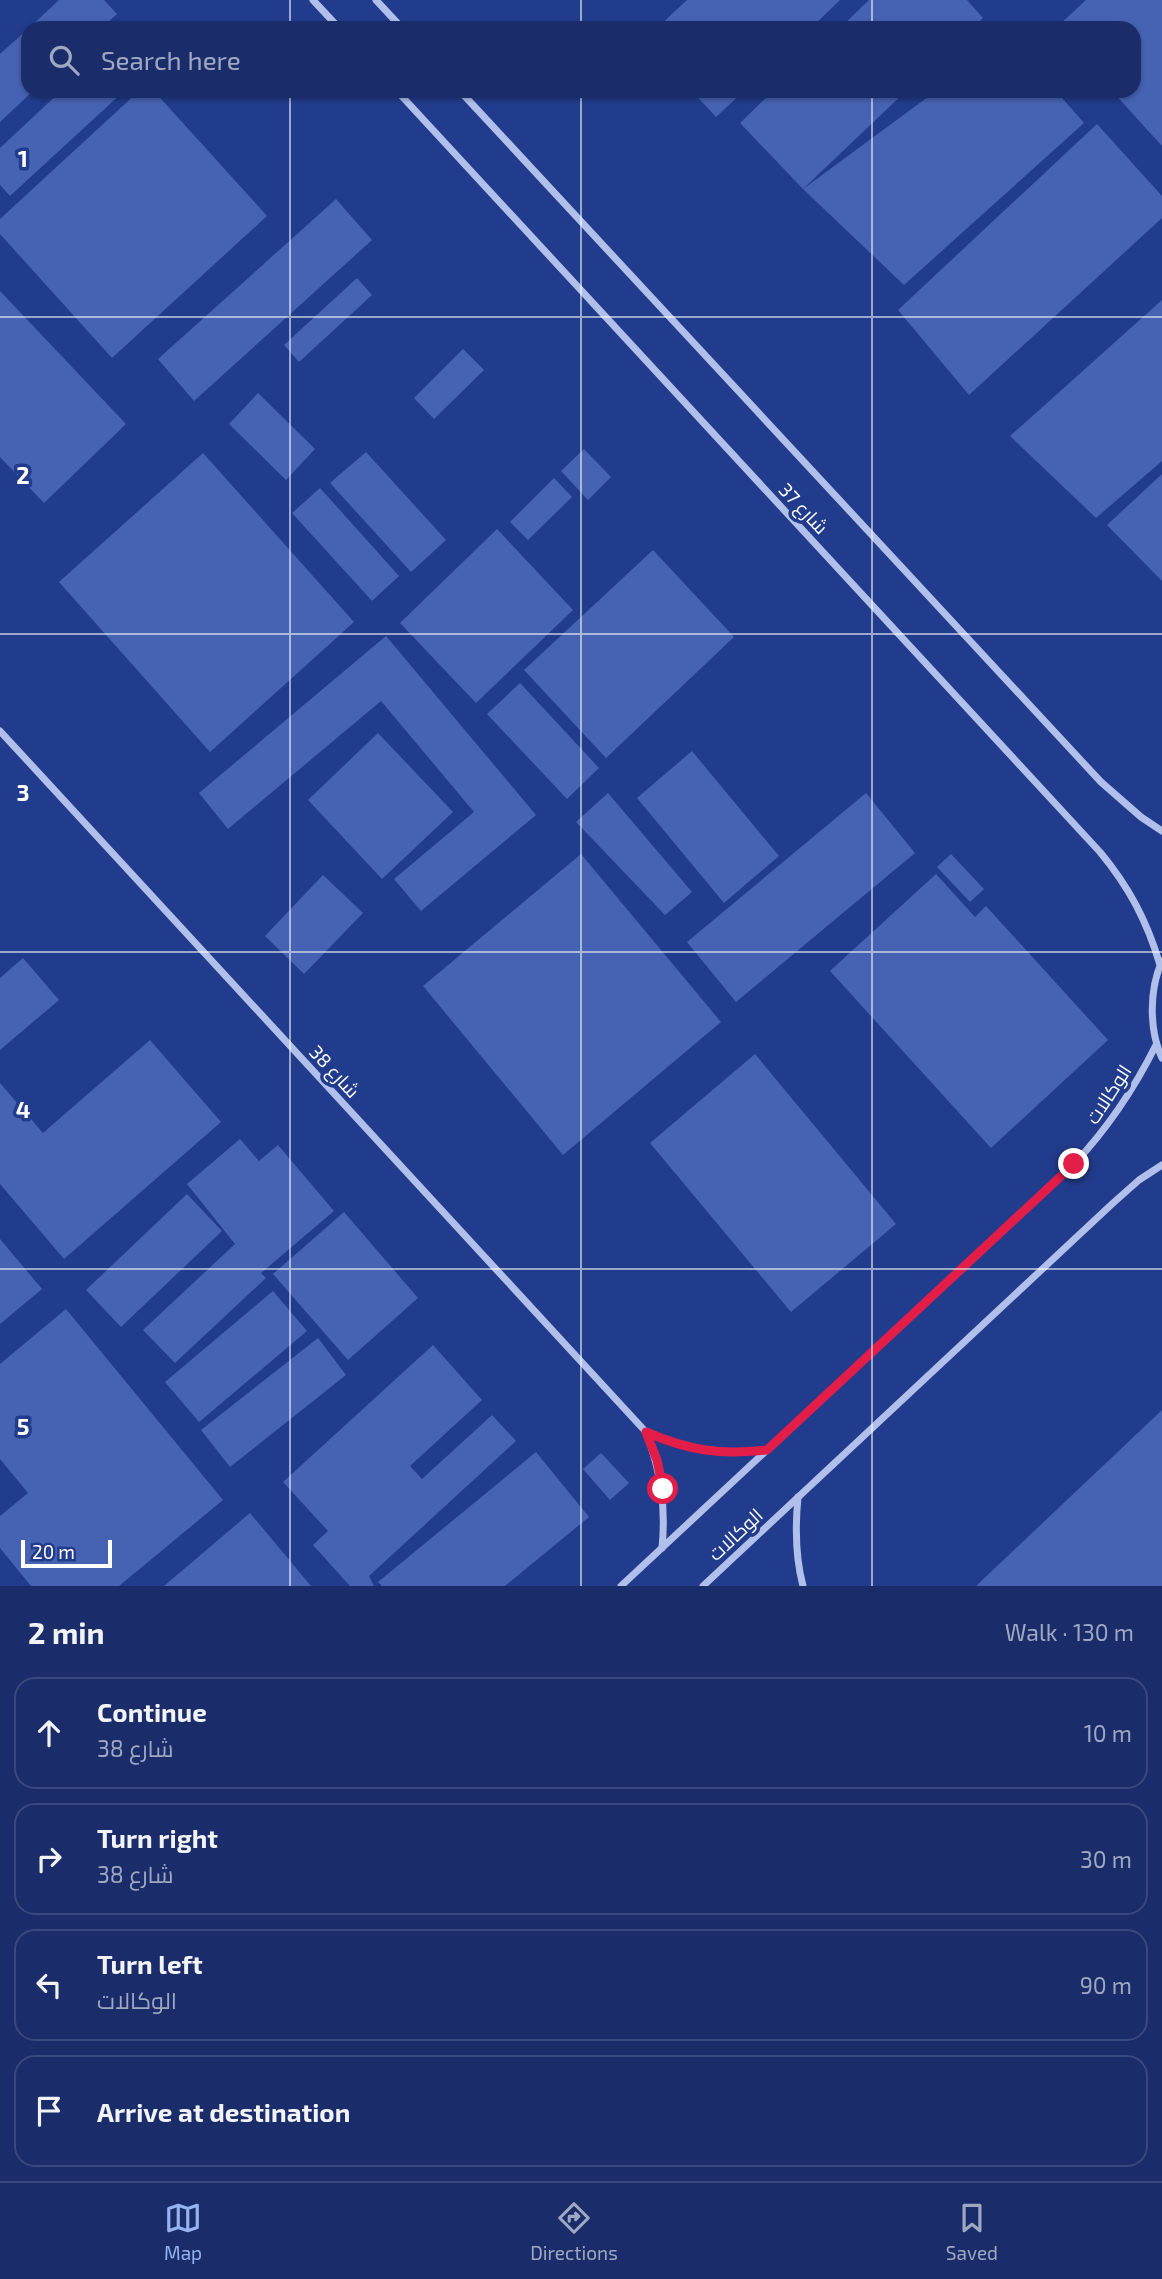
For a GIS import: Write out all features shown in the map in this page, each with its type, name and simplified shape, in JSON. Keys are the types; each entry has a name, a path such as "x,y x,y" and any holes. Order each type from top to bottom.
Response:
{"street":[{"path":"313,0 332,21"},
{"path":"376,0 396,21"},
{"name":"شارع 37","path":"403,98 1100,852 1121,877 1138,904 1161,963"},
{"name":"شارع 37","path":"466,98 1101,782 1141,817 1162,831"},
{"name":"شارع 38","path":"0,730 646,1432 657,1460 663,1489 662,1548"},
{"path":"1161,963 1152,1004 1156,1045 1162,1058"},
{"name":"الوكالات","path":"621,1586 1074,1164 1120,1108 1156,1045"},
{"name":"الوكالات","path":"703,1586 1112,1204 1139,1180 1162,1165"},
{"name":"شارع 38","path":"646,1432 705,1452 736,1454 767,1450"},
{"path":"798,1497 795,1526 803,1586"}],"building":[{"path":"59,0 104,0 117,14 110,21 36,21"},
{"path":"687,0 840,0 818,21 664,21"},
{"path":"869,0 967,0 983,18 980,21 847,21"},
{"path":"1086,0 1162,0 1162,146 1118,98 1141,98 1141,21 1064,21"},
{"path":"21,35 21,98 26,98 0,122 0,54"},
{"path":"54,98 116,98 10,196 0,185 0,148"},
{"path":"131,98 160,98 267,216 112,358 0,234 0,219"},
{"path":"698,98 736,98 716,117"},
{"path":"766,98 899,98 803,189 740,123"},
{"path":"926,98 1062,98 1084,123 904,285 803,189"},
{"path":"1097,124 1162,196 1162,218 969,395 898,310"},
{"path":"336,199 372,240 194,401 158,359"},
{"path":"357,278 372,295 299,362 284,345"},
{"path":"0,291 126,424 44,503 0,457"},
{"path":"1162,300 1162,461 1096,518 1010,436"},
{"path":"463,349 484,370 434,419 414,398"},
{"path":"258,393 315,449 286,480 229,424"},
{"path":"584,449 611,477 588,500 561,471"},
{"path":"366,452 446,540 411,572 330,483"},
{"path":"203,453 354,622 210,752 59,582"},
{"path":"1162,474 1162,581 1107,525"},
{"path":"554,478 572,497 528,540 510,522"},
{"path":"320,488 399,576 372,601 292,513"},
{"path":"497,529 573,610 476,703 400,623"},
{"path":"653,550 734,637 606,758 524,670"},
{"path":"386,636 536,815 421,911 394,879 474,812 381,701 228,829 199,793"},
{"path":"520,683 599,768 567,799 487,714"},
{"path":"378,733 453,812 382,879 308,800"},
{"path":"692,751 779,856 724,903 637,798"},
{"path":"608,793 692,892 665,915 576,822"},
{"path":"866,793 915,853 736,1002 687,942"},
{"path":"581,854 721,1022 563,1155 423,986"},
{"path":"951,854 984,889 970,902 937,867"},
{"path":"936,874 975,917 986,906 1108,1040 991,1148 830,971"},
{"path":"323,875 363,913 304,974 265,936"},
{"path":"23,958 59,1000 0,1050 0,978"},
{"path":"150,1040 221,1122 64,1259 0,1184 0,1083 43,1133"},
{"path":"755,1054 896,1224 791,1312 650,1143"},
{"path":"240,1139 259,1161 278,1145 334,1211 261,1273 266,1278 175,1363 143,1330 235,1244 187,1184"},
{"path":"187,1194 222,1231 121,1327 86,1290"},
{"path":"344,1212 418,1298 348,1360 273,1274"},
{"path":"0,1239 42,1289 0,1324"},
{"path":"273,1291 307,1331 199,1422 165,1382"},
{"path":"66,1309 223,1500 119,1586 31,1586 0,1548 0,1516 28,1493 0,1459 0,1364"},
{"path":"318,1338 346,1375 230,1467 201,1430"},
{"path":"433,1345 482,1400 410,1466 422,1479 492,1415 516,1441 369,1576 374,1586 350,1586 313,1545 328,1531 283,1482"},
{"path":"1162,1410 1162,1586 976,1586"},
{"path":"536,1452 589,1517 505,1586 382,1586 378,1582"},
{"path":"601,1453 629,1483 610,1500 583,1469"},
{"path":"250,1513 311,1586 164,1586"}],"route":[{"path":"663,1489 657,1460 646,1432 705,1452 736,1454 767,1450 1074,1164"}]}
